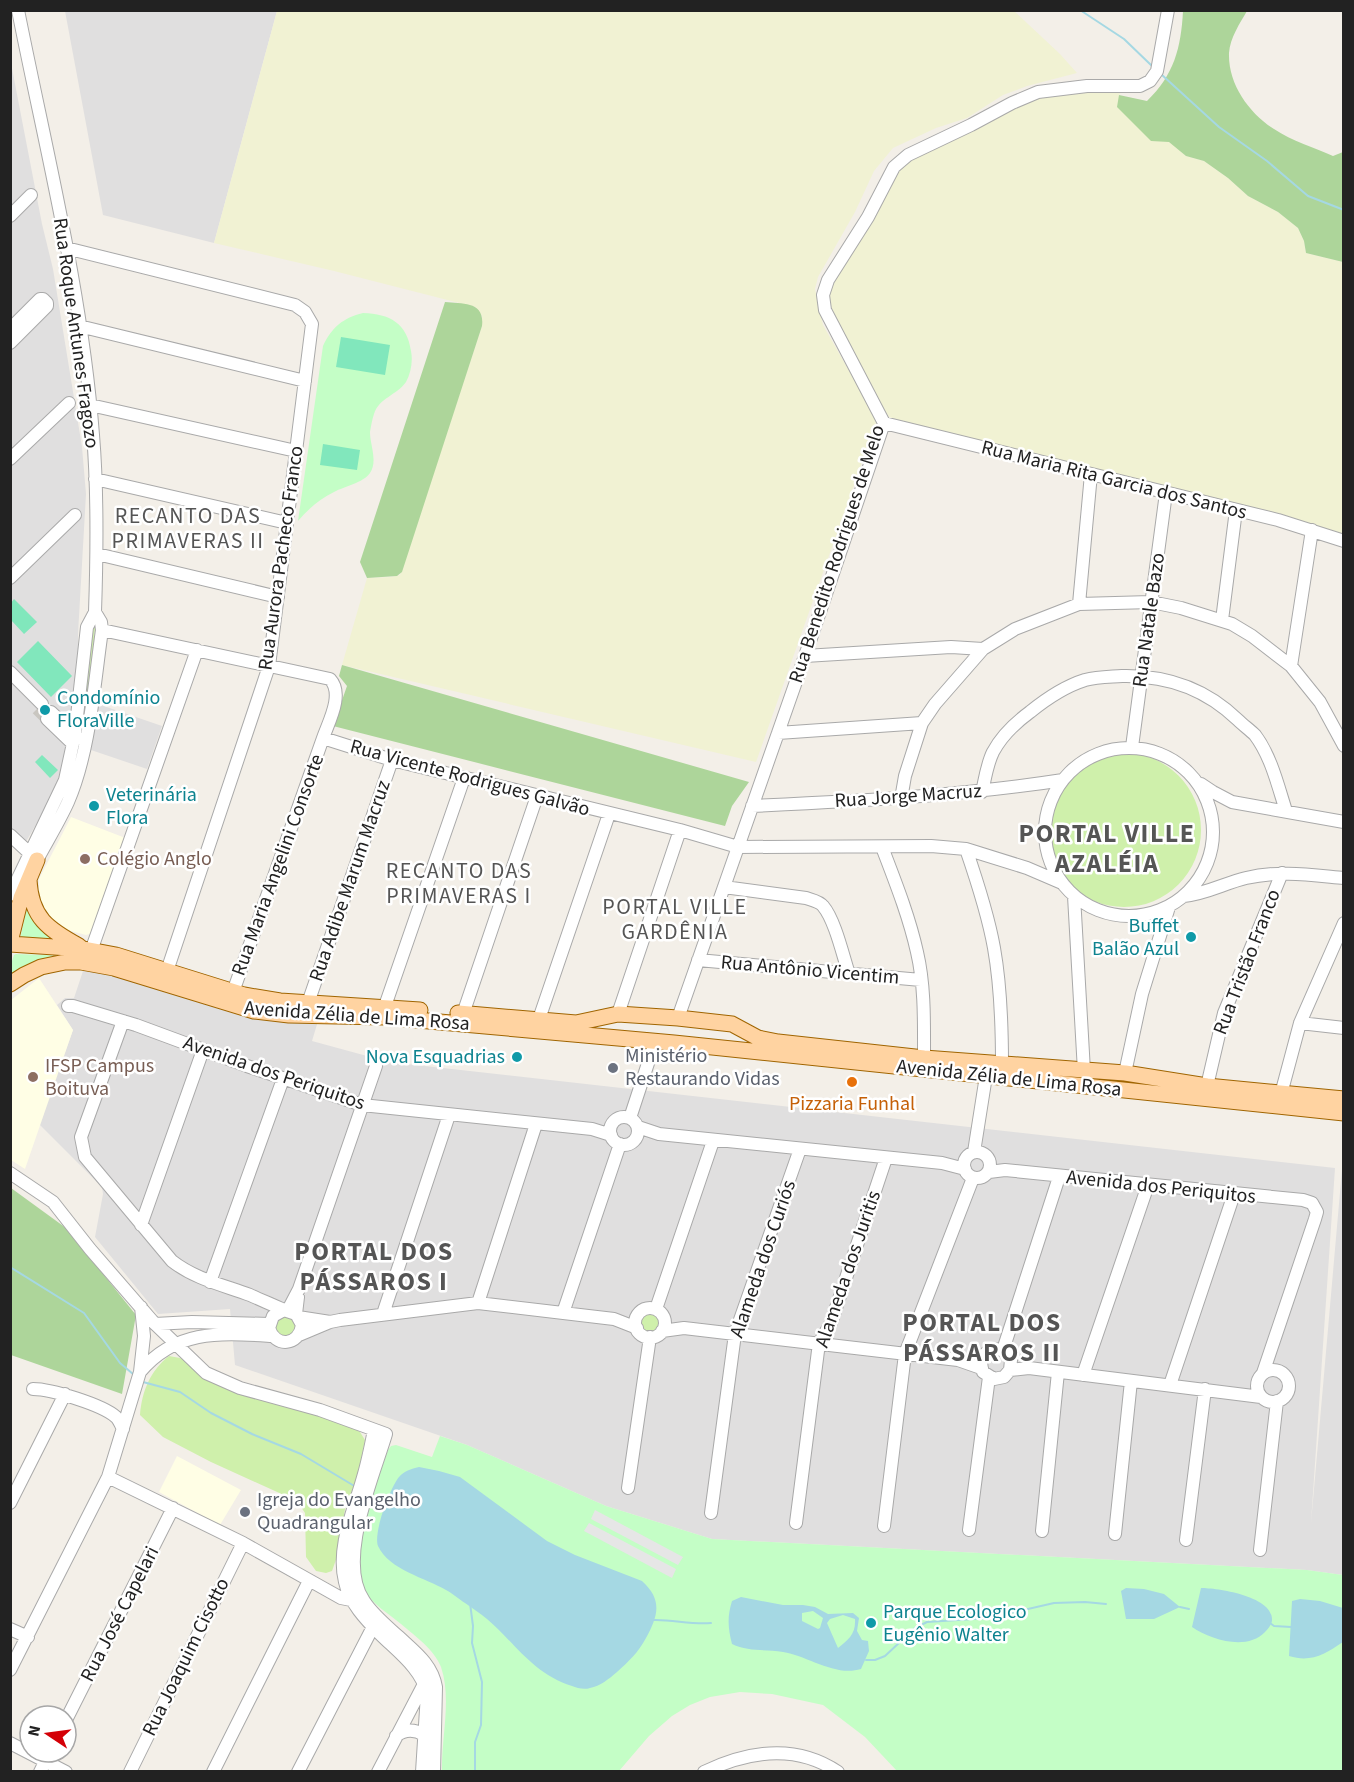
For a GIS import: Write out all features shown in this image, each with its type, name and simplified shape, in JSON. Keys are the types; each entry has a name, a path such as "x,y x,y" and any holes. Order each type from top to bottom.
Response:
{"main road":[{"name":"Rua Roque Antunes Fragozo","path":"10,943 34,857"},
{"name":"Avenida Zélia de Lima Rosa","path":"29,880 31,898 41,919 54,931 88,950"},
{"name":"Avenida Zélia de Lima Rosa","path":"10,943 88,950 116,955 232,992 280,1001 385,1006 576,1023 618,1014 678,1018 732,1024 758,1038 778,1042 924,1058 1125,1074 1207,1086 1344,1099"},
{"name":"Avenida Zélia de Lima Rosa","path":"10,984 41,967 78,962 114,968 254,1011 384,1017 674,1043 1344,1113"},
{"path":"649,1016 641,1024 649,1042"},
{"name":"Avenida Zélia de Lima Rosa","path":"674,1043 682,1039 705,1040 706,1031 701,1021"}],"street":[{"name":"Rua Roque Antunes Fragozo","path":"10,895 68,803 81,765 88,730 102,630 101,622 95,612 97,554 90,405 66,248 18,10"},
{"name":"Rua Benedito Rodrigues de Melo","path":"678,1018 884,423 828,319 823,295 828,280 868,217 889,173 908,154 1038,92 1087,86 1140,86 1150,81 1157,71 1168,10"},
{"path":"10,216 31,195"},
{"name":"Rua Aurora Pacheco Franco","path":"66,248 295,305 306,312 312,324 269,666 167,971"},
{"path":"10,329 40,299 47,303 10,343"},
{"path":"79,326 305,381"},
{"path":"10,459 69,403"},
{"path":"90,405 296,452"},
{"name":"Rua Maria Rita Garcia dos Santos","path":"884,423 1236,510 1344,541"},
{"path":"1079,604 1091,474"},
{"path":"95,479 287,523"},
{"name":"Rua Natale Bazo","path":"1132,747 1166,493"},
{"path":"1222,620 1236,510"},
{"path":"10,578 75,515"},
{"path":"1291,666 1312,530"},
{"path":"97,554 278,597"},
{"path":"900,799 922,723 935,704 983,649 1015,629 1079,604 1151,602 1222,620 1252,636 1291,666 1339,729 1344,746"},
{"path":"75,739 87,627 95,612"},
{"path":"102,630 269,666"},
{"path":"805,656 951,647 983,649"},
{"path":"88,950 197,650"},
{"name":"Rua Vicente Rodrigues Galvão","path":"269,666 332,681 336,697 323,738 392,760 738,846 931,846 966,849 1027,868 1062,883"},
{"path":"10,672 23,690 75,739"},
{"path":"982,792 994,752 1011,727 1040,704 1086,680 1101,677 1142,676 1164,678 1183,684 1202,692 1229,711 1255,736 1271,766 1286,811"},
{"path":"10,684 23,690"},
{"path":"778,733 922,723"},
{"name":"Rua Roque Antunes Fragozo","path":"34,857 63,784 75,739 88,730"},
{"name":"Rua Maria Angelini Consorte","path":"232,992 323,738"},
{"name":"Rua Roque Antunes Fragozo","path":"75,739 82,753"},
{"path":"1197,781 1207,798 1212,816 1213,842 1206,867 1197,883 1184,896 1169,907 1154,913 1130,917 1107,914 1085,904 1062,883 1050,860 1045,840 1046,819 1052,798 1063,780 1077,765 1094,755 1112,749 1132,747 1157,751 1179,763 1212,792 1232,802 1344,822"},
{"name":"Rua Adibe Marum Macruz","path":"308,1003 392,760"},
{"path":"385,1006 464,778"},
{"name":"Rua Jorge Macruz","path":"752,806 900,799 982,792 1063,780"},
{"path":"463,1014 537,796"},
{"path":"1212,816 1222,805 1232,802"},
{"path":"539,1019 609,814"},
{"path":"618,1014 680,830"},
{"path":"10,835 34,857"},
{"path":"882,847 903,904 917,952 924,1011 924,1058"},
{"path":"966,849 984,904 994,946 1000,986 1002,1064"},
{"path":"1206,867 1215,878 1225,884"},
{"path":"1184,896 1196,895 1247,878 1282,873 1344,878"},
{"name":"Rua Tristão Franco","path":"1207,1086 1224,1013 1282,873"},
{"path":"724,887 817,901 824,906 849,974"},
{"path":"1074,896 1084,1071"},
{"path":"1125,1074 1142,994 1169,907"},
{"path":"1281,1094 1308,1000 1338,952 1344,923"},
{"name":"Rua Antônio Vicentim","path":"698,960 921,980"},
{"name":"Avenida dos Periquitos","path":"68,1006 123,1022 363,1105 592,1129 615,1134"},
{"path":"123,1022 81,1137 85,1157 172,1262 193,1276 261,1300 283,1318 302,1326 299,1335"},
{"path":"1300,1023 1344,1028"},
{"path":"615,1134 629,1144 635,1128 649,1042"},
{"path":"141,1225 203,1050"},
{"path":"330,1322 285,1343 276,1340 283,1318 299,1289 376,1066"},
{"path":"884,1526 905,1354 969,1165 986,1076"},
{"path":"210,1282 283,1079"},
{"path":"383,1314 448,1115"},
{"path":"563,1313 615,1134 622,1117 635,1128 659,1134 886,1158"},
{"path":"478,1303 536,1124"},
{"path":"656,1309 713,1141"},
{"name":"Alameda dos Curiós","path":"711,1513 735,1334 800,1149"},
{"path":"969,1165 983,1153 987,1156 990,1168"},
{"name":"Avenida dos Periquitos","path":"886,1158 969,1165 981,1178 990,1168 1059,1177 1303,1200 1312,1203 1317,1212 1315,1219 1260,1379"},
{"name":"Alameda dos Juritis","path":"796,1523 819,1343 831,1323 886,1158"},
{"path":"10,1173 53,1202 155,1324 206,1373 221,1381 320,1410 380,1432 347,1532 343,1556 344,1581 424,1682 427,1694 422,1772"},
{"path":"628,1488 650,1337 663,1326 958,1360 984,1367 999,1379 1008,1360 1059,1177"},
{"path":"1083,1375 1148,1185"},
{"path":"1170,1385 1234,1194"},
{"path":"140,1372 163,1350 175,1344 222,1328 283,1318 330,1322 478,1303 637,1322"},
{"path":"10,1670 108,1477 140,1372 144,1336 140,1306"},
{"path":"637,1322 647,1308 656,1309 662,1315 663,1326"},
{"path":"637,1322 642,1335 650,1337"},
{"path":"144,1336 155,1324 222,1328"},
{"path":"144,1336 150,1346 163,1350"},
{"path":"969,1530 984,1367 992,1349 1008,1360 1029,1368 1205,1389 1237,1394 1261,1397 1271,1401 1277,1401 1287,1393 1285,1375 1274,1370 1237,1394"},
{"path":"1042,1531 1058,1372"},
{"path":"1260,1379 1261,1397"},
{"path":"1115,1534 1131,1381"},
{"path":"33,1389 46,1389 65,1394 115,1416 123,1429"},
{"path":"1186,1540 1205,1389"},
{"path":"10,1503 65,1394"},
{"path":"1260,1550 1277,1401"},
{"path":"108,1477 243,1543 341,1598 358,1601"},
{"name":"Rua José Capelari","path":"74,1704 173,1508"},
{"name":"Rua Joaquim Cisotto","path":"130,1772 243,1543"},
{"path":"213,1772 309,1581"},
{"path":"298,1772 375,1622"},
{"path":"375,1622 428,1665 434,1676 436,1687 434,1772"},
{"path":"10,1629 28,1637"},
{"path":"378,1772 424,1682"},
{"path":"396,1736 406,1731 424,1735"},
{"path":"704,1772 736,1758 775,1752 808,1757 838,1772"},
{"path":"51,1764 66,1772"}],"shaded area":[{"path":"65,11 277,11 214,243 103,215"},
{"path":"277,11 1014,11 1077,73 1003,95 967,118 936,128 893,148 874,171 855,212 818,277 815,289 823,325 877,420 756,762 342,665 367,578 400,575 482,326 482,316 475,307 214,243"},
{"path":"10,58 53,269 82,447 86,494 78,658 65,757 54,794 24,845 10,841"},
{"path":"1125,86 1119,95 1186,156 1204,161 1248,196 1278,212 1298,228 1306,253 1343,262 1343,541 889,417 828,319 824,289 894,167 1038,92"},
{"path":"98,704 162,726 147,769 91,750"},
{"name":"Colégio Anglo","path":"71,817 128,839 93,933 86,935 59,926 47,916 39,902 39,879"},
{"path":"83,971 104,973 249,1018 318,1021 312,1041 389,1062 1335,1168 1311,1523 1343,1158 1343,1575 1307,1570 712,1539 606,1506 467,1445 235,1365 230,1309 158,1314 95,1237 103,1194 102,1187 39,1124 73,1030 57,1005 65,998 74,998"},
{"name":"IFSP Campus Boituva","path":"39,978 73,1030 25,1169 11,1160 11,1000"},
{"path":"177,1456 241,1490 220,1525 159,1492"},
{"path":"595,1510 683,1557 678,1565 591,1519"},
{"path":"589,1523 676,1569 672,1578 584,1531"}],"green space":[{"path":"1183,11 1247,11 1233,36 1229,53 1232,76 1242,97 1256,115 1281,133 1333,156 1343,152 1343,262 1306,253 1298,228 1278,212 1248,196 1204,161 1186,156 1169,142 1151,141 1117,107 1119,95 1147,101 1164,81 1178,49"},
{"path":"445,302 471,305 476,308 482,318 482,326 402,572 397,576 367,578 360,562"},
{"path":"363,313 389,318 406,333 412,363 409,375 406,382 380,404 374,414 370,432 374,458 370,473 358,482 324,498 298,521 323,346 339,324"},
{"path":"341,337 390,345 385,375 336,367"},
{"path":"323,444 360,450 357,470 320,465"},
{"path":"14,599 37,622 24,634 11,620 11,603"},
{"path":"93,618 96,618 90,684 85,719 83,719"},
{"path":"38,641 72,676 51,697 17,662"},
{"path":"342,665 749,782 732,806 725,826 333,726 347,686 339,676"},
{"path":"1124,753 1153,759 1167,766 1178,776 1188,787 1195,801 1201,830 1195,859 1188,873 1178,884 1167,894 1153,901 1124,907 1095,901 1081,894 1070,884 1060,873 1053,859 1047,830 1053,801 1060,787 1070,776 1081,766 1095,759"},
{"path":"42,755 58,770 50,778 35,762"},
{"path":"27,907 42,931 54,940 20,939"},
{"path":"14,955 69,956 11,981 11,964"},
{"path":"11,1188 66,1228 136,1315 122,1394 11,1355"},
{"path":"650,1310 659,1313 662,1322 659,1331 650,1334 641,1331 638,1322 641,1313"},
{"path":"291,1314 299,1328 288,1339 274,1330 276,1318"},
{"path":"169,1356 180,1358 360,1432 365,1440 358,1475 345,1509 338,1554 332,1571 326,1573 316,1571 306,1557 305,1513 297,1501 211,1462 163,1437 140,1415 148,1382"},
{"name":"Parque Ecologico Eugênio Walter","path":"440,1436 467,1445 606,1506 712,1539 1307,1570 1343,1575 1343,1771 897,1771 865,1737 823,1705 772,1694 740,1692 710,1697 672,1716 649,1736 619,1771 442,1771 446,1692 441,1667 434,1654 424,1643 367,1595 359,1575 358,1558 364,1520 388,1450 391,1446 396,1445 432,1457"}],"water":[{"path":"419,1467 460,1477 547,1541 575,1555 642,1581 649,1588 656,1602 656,1615 643,1643 633,1656 611,1677 588,1689 558,1681 536,1666 479,1613 448,1591 390,1561 378,1546 377,1540 383,1511 399,1477 410,1469"},
{"path":"1126,1588 1144,1589 1164,1594 1180,1607 1154,1619 1126,1619 1121,1591"},
{"path":"1201,1588 1231,1592 1254,1599 1270,1612 1271,1625 1257,1638 1239,1642 1229,1642 1200,1632 1192,1627"},
{"path":"741,1597 783,1605 815,1607 828,1614 853,1613 859,1618 857,1631 862,1640 868,1641 869,1651 861,1669 851,1671 831,1668 783,1652 738,1647 732,1644 730,1633 729,1617 732,1601","holes":["813,1611 823,1618 818,1629 802,1621 802,1613","843,1615 855,1619 855,1624 851,1636 838,1648 827,1623 830,1619"]},
{"path":"1300,1599 1320,1601 1343,1608 1343,1642 1324,1654 1311,1658 1289,1656 1292,1601"}],"waterway":[{"path":"1080,10 1124,39 1152,66"},
{"path":"1162,75 1219,127 1267,161 1308,196 1344,210"},
{"path":"10,1267 84,1313 120,1363 133,1374"},
{"path":"143,1382 180,1392 211,1413 252,1434 301,1454 356,1487"},
{"path":"371,1498 387,1508"},
{"path":"470,1603 473,1626 472,1643 482,1682 481,1725 475,1742 475,1772"},
{"path":"866,1660 875,1660 885,1656 915,1628 927,1622 989,1618 1054,1603 1106,1604"},
{"path":"1180,1607 1189,1609"},
{"path":"652,1620 711,1623"},
{"path":"1270,1623 1274,1626 1291,1627"}],"tunnel":[{"path":"37,709 47,719"}],"place":[{"name":"Condomínio FloraVille","path":"45,710"},
{"name":"Veterinária Flora","path":"94,806"},
{"name":"Colégio Anglo","path":"85,859"},
{"name":"Buffet Balão Azul","path":"1191,937"},
{"name":"Nova Esquadrias","path":"517,1057"},
{"name":"Ministério Restaurando Vidas","path":"613,1068"},
{"name":"IFSP Campus Boituva","path":"33,1077"},
{"name":"Pizzaria Funhal","path":"852,1082"},
{"name":"Igreja do Evangelho Quadrangular","path":"245,1512"},
{"name":"Parque Ecologico Eugênio Walter","path":"871,1623"}],"district":[{"name":"RECANTO DAS PRIMAVERAS II","path":"188,528"},
{"name":"PORTAL VILLE AZALÉIA","path":"1107,848"},
{"name":"RECANTO DAS PRIMAVERAS I","path":"459,884"},
{"name":"PORTAL VILLE GARDÊNIA","path":"675,920"},
{"name":"PORTAL DOS PÁSSAROS I","path":"374,1266"},
{"name":"PORTAL DOS PÁSSAROS II","path":"982,1337"}]}
